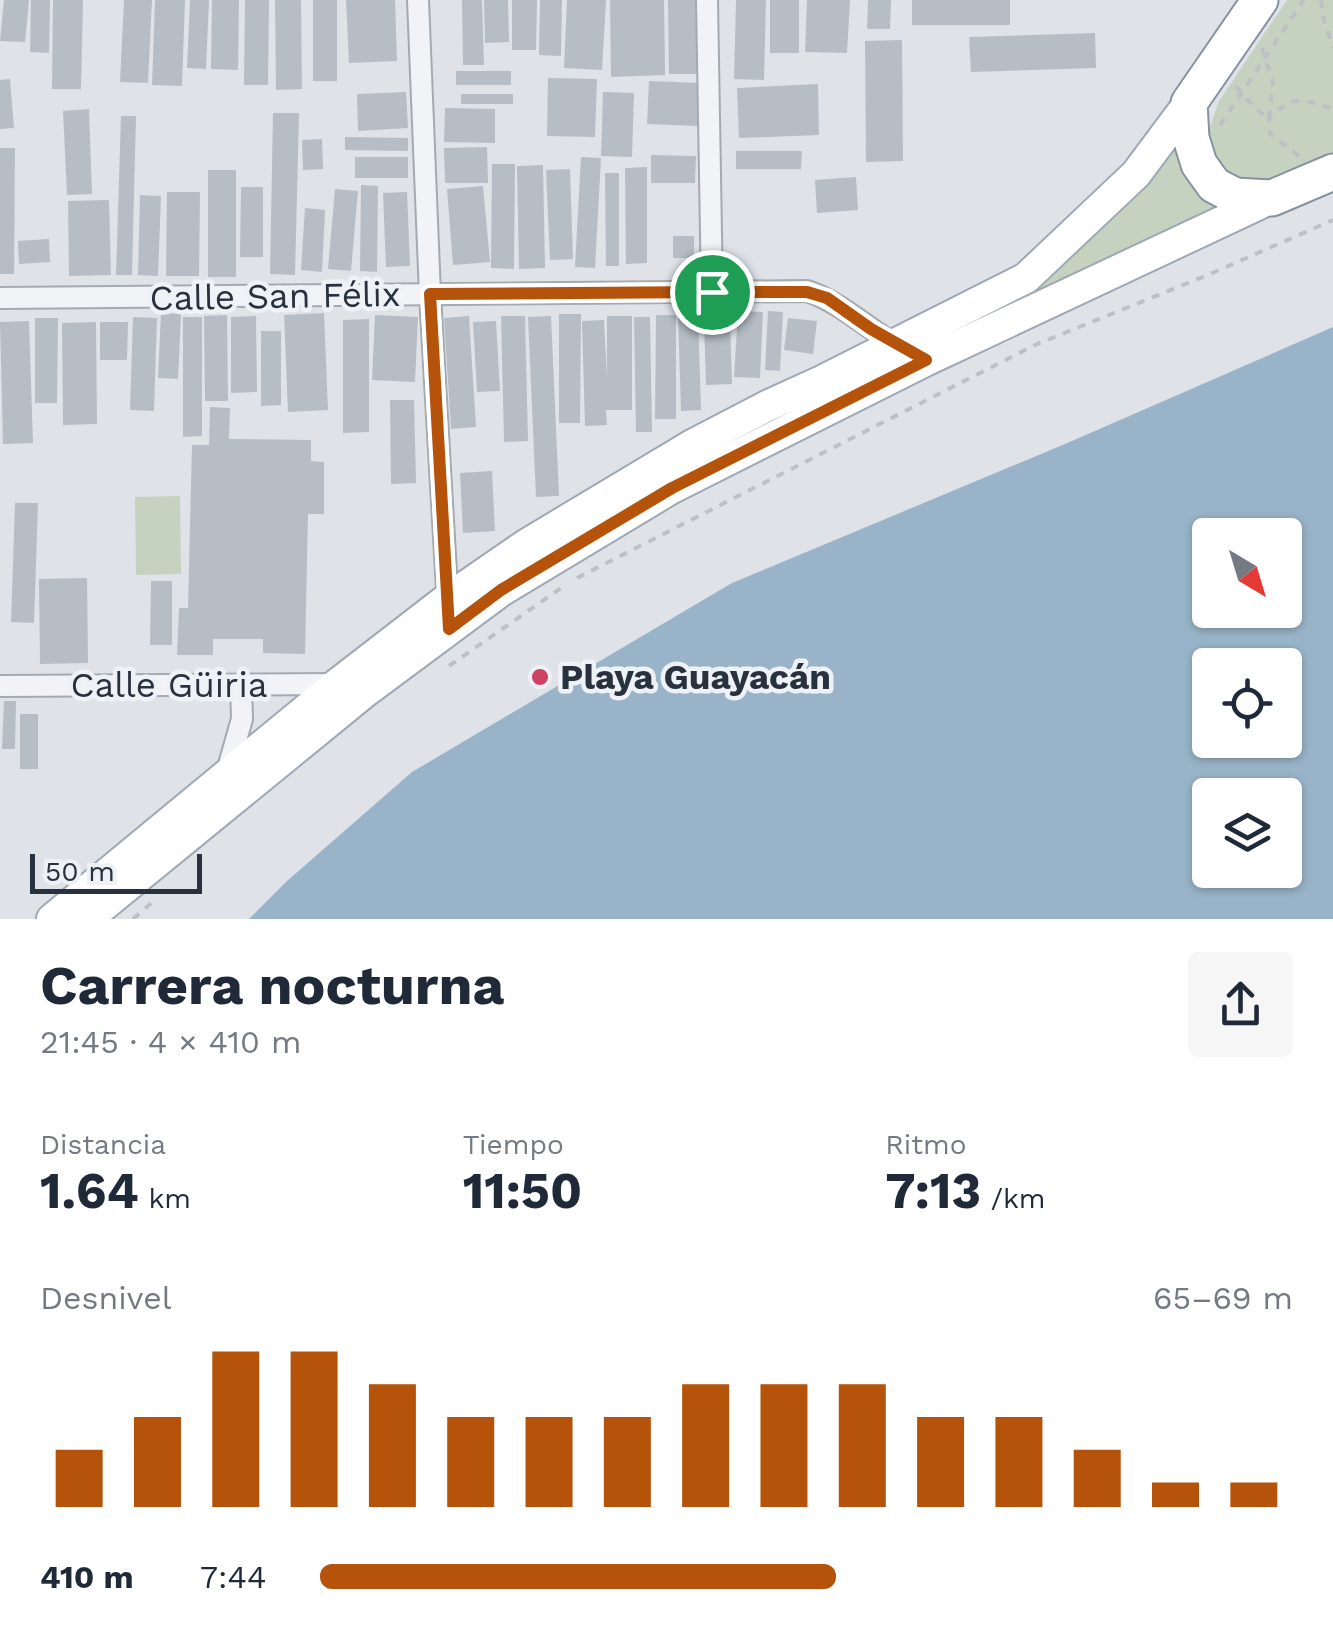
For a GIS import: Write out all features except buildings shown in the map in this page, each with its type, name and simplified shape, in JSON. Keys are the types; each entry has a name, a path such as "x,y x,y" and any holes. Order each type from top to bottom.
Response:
{"highway":[{"path":"1253,10 1189,103 1190,138 1199,164 1214,185 1234,196 1272,198 1333,172"}],"main road":[{"path":"87,919 351,704 526,544 692,445 1026,278 1136,174 1189,103"},
{"path":"52,919 337,684 448,614 501,590 672,488 926,360 1272,198"}],"street":[{"path":"418,0 448,614"},
{"path":"707,0 712,292"},
{"name":"Calle San Félix","path":"0,298 807,292 827,298 846,314 926,360"},
{"path":"226,775 242,719 241,684"},
{"name":"Calle Güiria","path":"0,686 337,684"}],"path":[{"path":"1214,134 1304,0"},
{"path":"1322,0 1333,48"},
{"path":"1253,10 1273,82 1270,134 1298,156 1284,162"},
{"path":"1214,66 1269,119"},
{"path":"1269,119 1284,103 1302,99 1333,110"},
{"path":"447,667 572,581 1037,344 1333,220"},
{"path":"133,919 163,894"}],"green space":[{"path":"1287,0 1333,0 1333,154 1257,190 1225,182 1204,144 1219,101"},
{"path":"1176,137 1229,212 952,334 1030,290 1095,235"},
{"path":"180,496 181,574 136,575 135,497"}],"water":[{"path":"1333,327 1333,919 249,919 412,772 732,583"}],"place":[{"name":"Playa Guayacán","path":"540,677"}],"route":[{"path":"712,292 807,292 827,298 846,314 926,360 672,488 501,590 449,629 430,294 712,292"}]}
